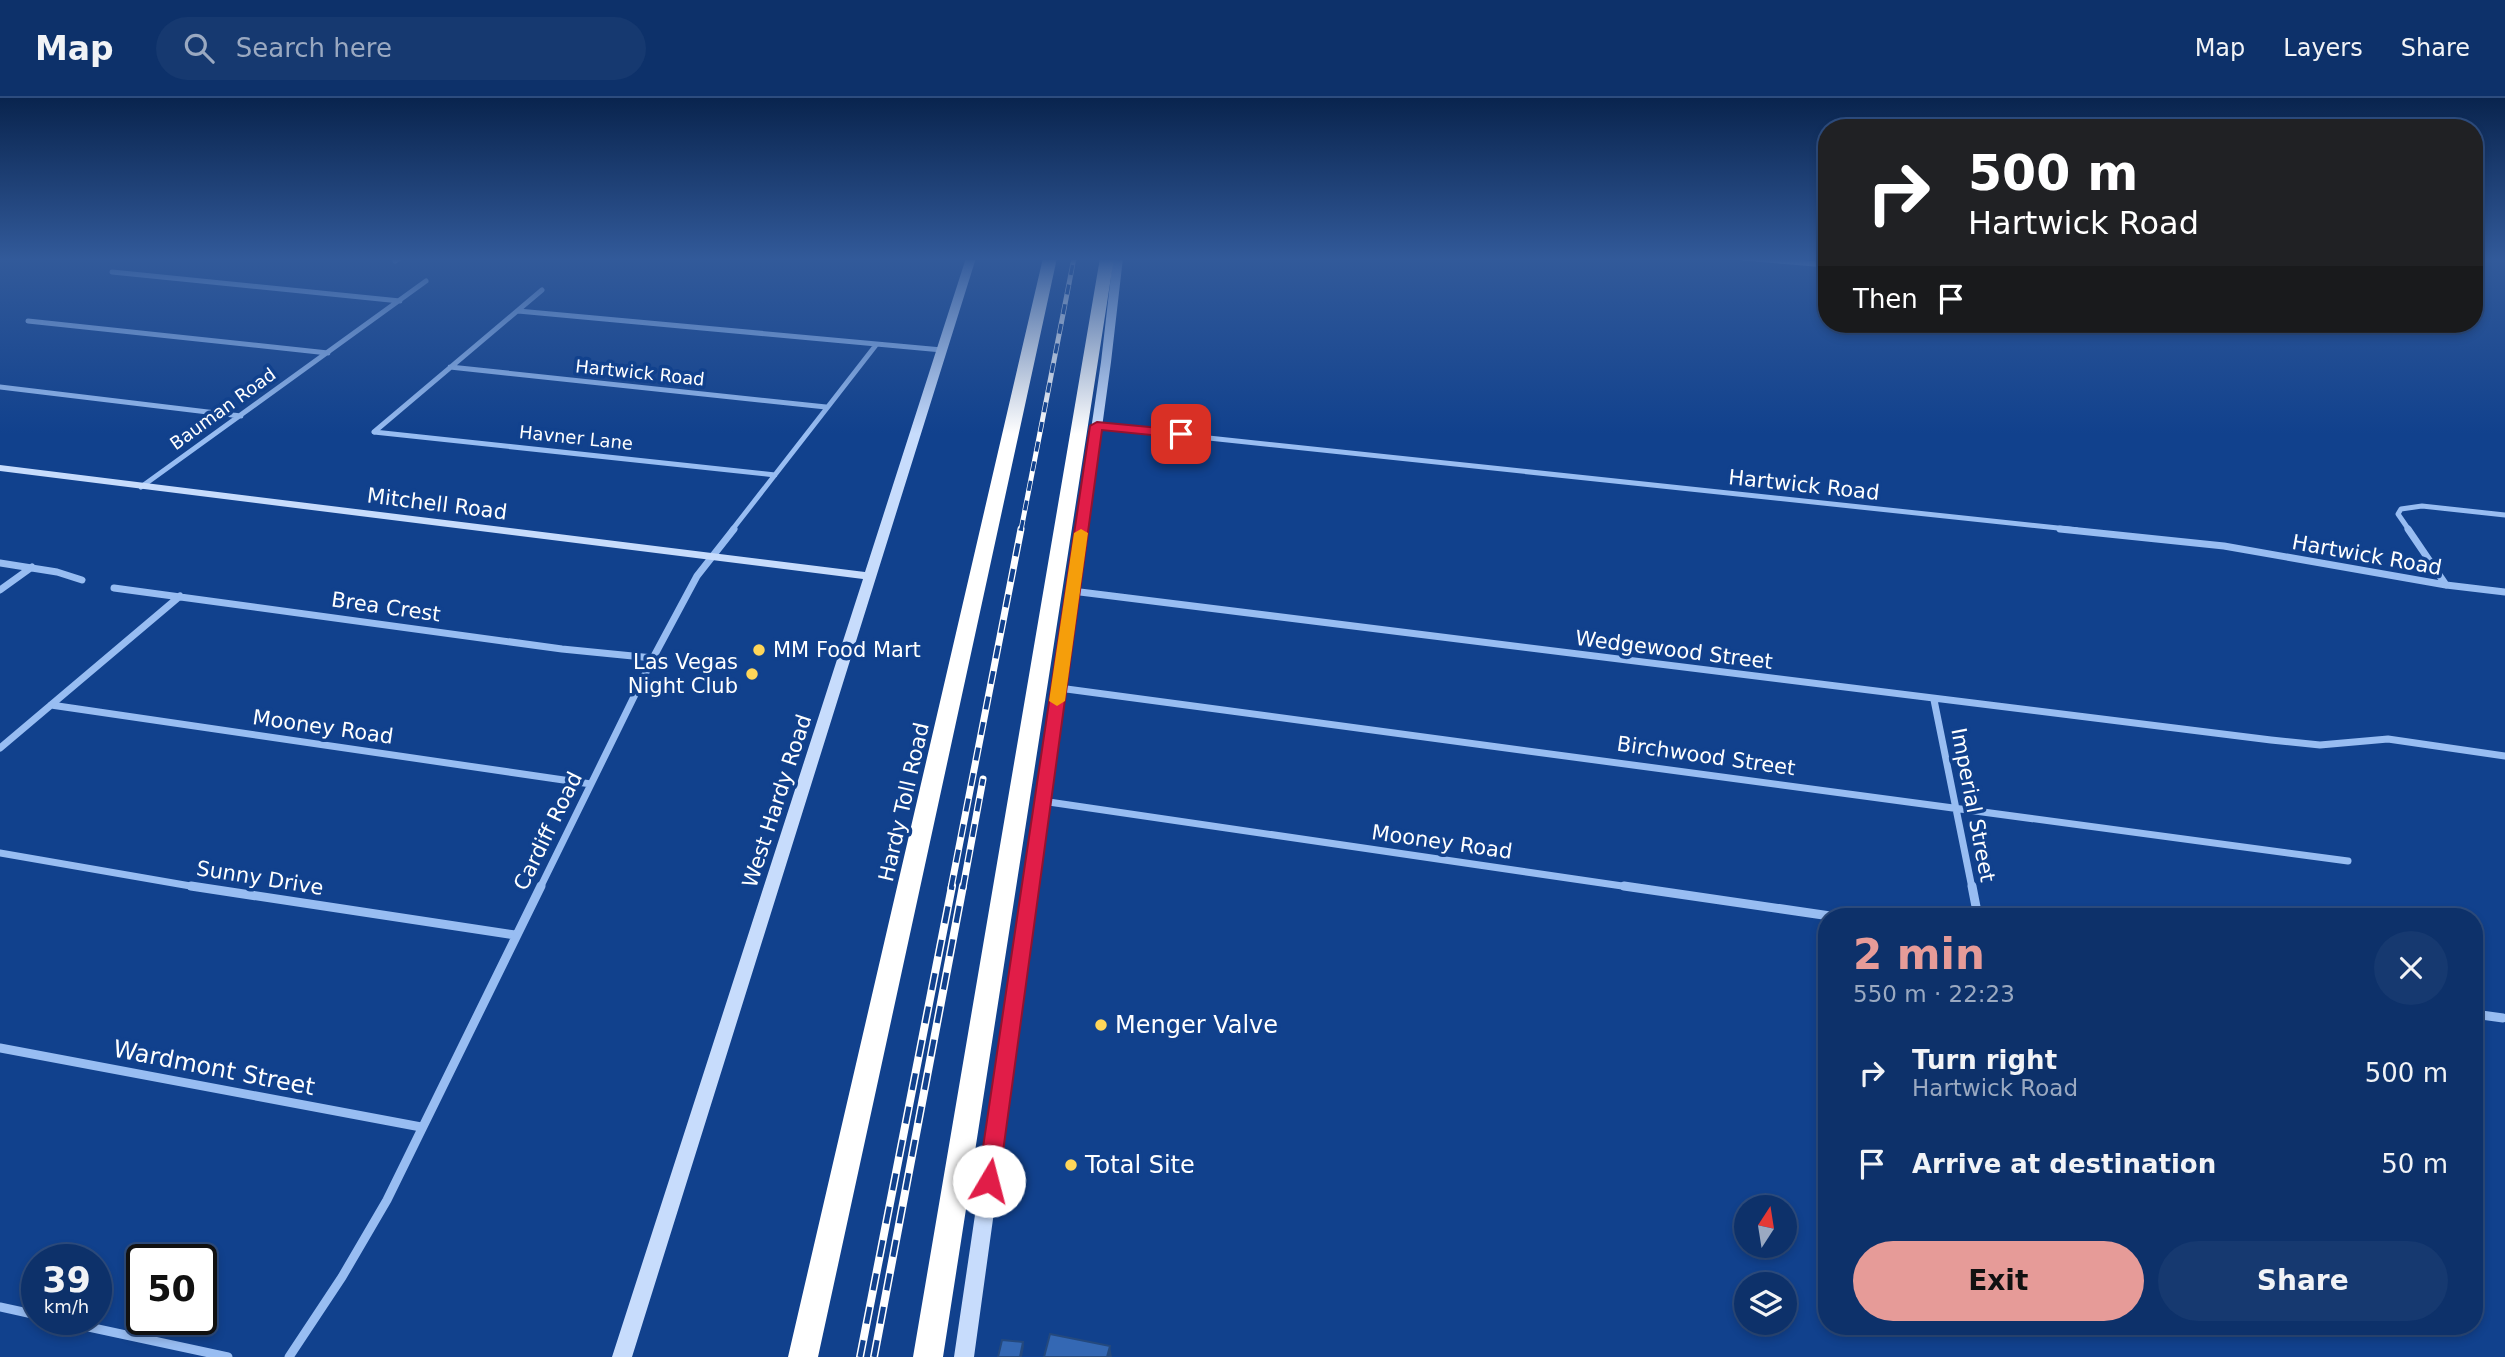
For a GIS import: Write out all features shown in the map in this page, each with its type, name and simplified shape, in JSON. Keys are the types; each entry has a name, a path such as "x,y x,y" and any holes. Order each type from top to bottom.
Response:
{"highway":[{"name":"Hardy Toll Road","path":"803,1357 1037,317"},
{"path":"928,1357 1097,317"}],"main road":[{"name":"West Hardy Road","path":"622,1357 952,317"},
{"path":"964,1357 1111,317"},
{"name":"Mitchell Road","path":"0,468 870,576"}],"street":[{"name":"Bauman Road","path":"141,487 378,317"},
{"path":"450,367 511,317"},
{"path":"579,317 942,350"},
{"path":"28,321 328,353"},
{"name":"Cardiff Road","path":"289,1357 342,1277 387,1200 653,658 697,576 876,345"},
{"name":"Hartwick Road","path":"450,367 826,407"},
{"name":"Havner Lane","path":"450,367 374,432 775,475"},
{"path":"0,387 241,416"},
{"name":"Hartwick Road","path":"1097,426 2224,546 2446,585 2505,592"},
{"path":"2446,585 2398,514 2401,509 2422,506 2505,515"},
{"path":"0,563 32,567 82,580"},
{"path":"0,590 32,567"},
{"name":"Brea Crest","path":"114,588 562,649 653,658"},
{"name":"Wedgewood Street","path":"1072,591 2271,740 2320,745 2388,739 2505,756"},
{"path":"0,748 180,596"},
{"name":"Birchwood Street","path":"1059,688 2348,861"},
{"name":"Imperial Street","path":"1934,700 1976,908"},
{"name":"Mooney Road","path":"51,705 591,784"},
{"name":"Mooney Road","path":"1042,801 1818,914"},
{"name":"Sunny Drive","path":"0,853 516,935"},
{"path":"2483,1015 2503,1018"},
{"name":"Wardmont Street","path":"0,1048 421,1127"},
{"path":"0,1307 21,1312"},
{"path":"112,1332 228,1357"}],"building":[{"path":"1050,1334 1110,1346 1107,1357 1044,1357"},
{"path":"1002,1340 1023,1342 1020,1357 998,1357"}],"railway":[{"path":"1021,530 1063,317"},
{"path":"951,888 1021,529"},
{"path":"963,888 983,779"},
{"path":"860,1357 952,886"},
{"path":"874,1357 963,886"}],"slow traffic":[{"path":"1057,701 1081,533"}],"place":[{"name":"MM Food Mart","path":"759,650"},
{"name":"Las Vegas Night Club","path":"752,674"},
{"name":"Menger Valve","path":"1101,1025"},
{"name":"Total Site","path":"1071,1165"}],"route":[{"path":"989,1181 1097,426 1181,434"}]}
